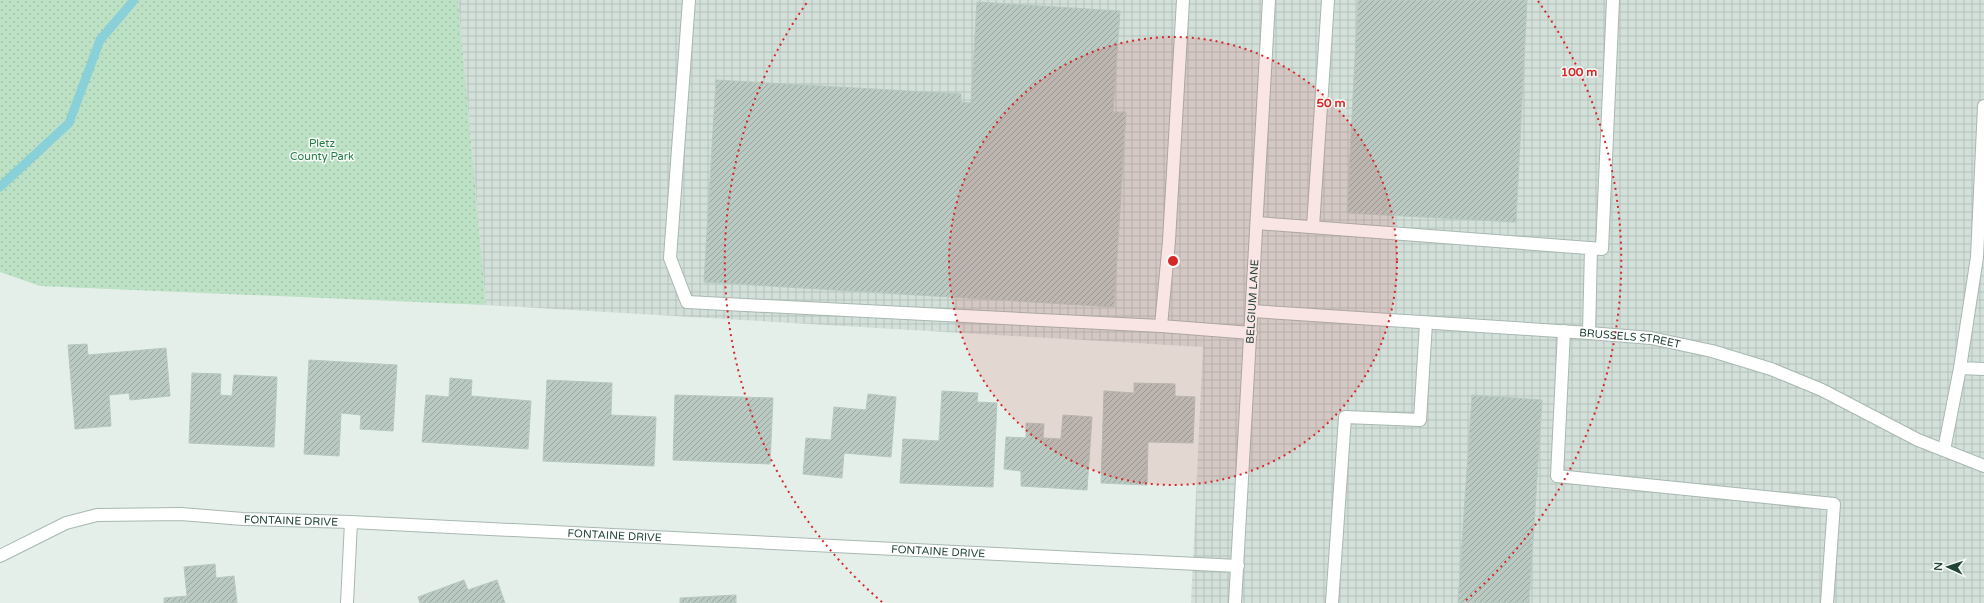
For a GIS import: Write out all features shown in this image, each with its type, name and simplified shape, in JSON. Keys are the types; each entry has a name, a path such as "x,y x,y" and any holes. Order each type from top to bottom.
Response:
{"street":[{"path":"689,0 670,258 687,302 1161,326 1251,333"},
{"path":"1161,326 1169,241 1183,0"},
{"name":"BELGIUM LANE","path":"1235,603 1270,0"},
{"path":"1313,228 1328,0"},
{"path":"1257,223 1602,249 1613,0"},
{"path":"1944,450 1960,368 1977,258 1984,106"},
{"path":"1589,333 1591,248"},
{"name":"BRUSSELS STREET","path":"1252,311 1651,338 1712,351 1771,369 1822,390 1918,440 1984,466"},
{"path":"1332,603 1345,417 1420,420 1426,323"},
{"path":"1564,331 1557,476 1834,504 1827,603"},
{"path":"1960,368 1984,369"},
{"name":"FONTAINE DRIVE","path":"0,556 66,523 98,515 180,514 243,519 351,522 1238,566"},
{"path":"347,603 351,522"}],"shaded area":[{"path":"458,0 1984,0 1984,603 1191,603 1203,347 486,305"}],"green space":[{"name":"Pletz County Park","path":"0,0 458,0 486,305 40,286 0,272"}],"building":[{"path":"1358,0 1527,0 1516,222 1347,213"},
{"path":"977,2 1120,11 1113,112 1126,112 1114,307 704,282 716,80 961,94 961,102 971,103"},
{"path":"87,344 88,355 166,348 170,396 130,400 129,393 109,395 111,426 75,429 68,345"},
{"path":"309,360 397,365 393,431 360,429 361,415 341,413 339,456 304,454"},
{"path":"192,373 221,374 220,395 232,396 234,375 277,377 274,447 189,443"},
{"path":"450,378 472,380 471,396 531,401 528,449 422,442 426,395 449,397"},
{"path":"547,380 612,383 611,415 656,417 654,466 543,461"},
{"path":"1134,383 1175,384 1175,396 1195,397 1193,443 1148,442 1147,485 1101,483 1104,391 1134,393"},
{"path":"942,391 978,393 977,402 997,403 993,487 900,483 903,439 939,441"},
{"path":"868,394 896,397 891,457 844,453 842,478 803,474 806,438 831,440 834,407 866,410"},
{"path":"675,395 773,398 770,464 673,460"},
{"path":"1472,395 1542,400 1529,603 1458,603"},
{"path":"1063,415 1092,417 1087,490 1021,486 1021,471 1004,469 1006,437 1026,438 1026,423 1044,424 1043,438 1061,439"},
{"path":"215,564 216,578 234,576 237,603 164,603 164,598 187,596 184,567"},
{"path":"464,580 468,590 497,580 505,603 420,603 418,597"},
{"path":"736,595 736,603 680,603 680,598"}],"waterway":[{"path":"0,187 69,123 100,40 134,0"}]}
